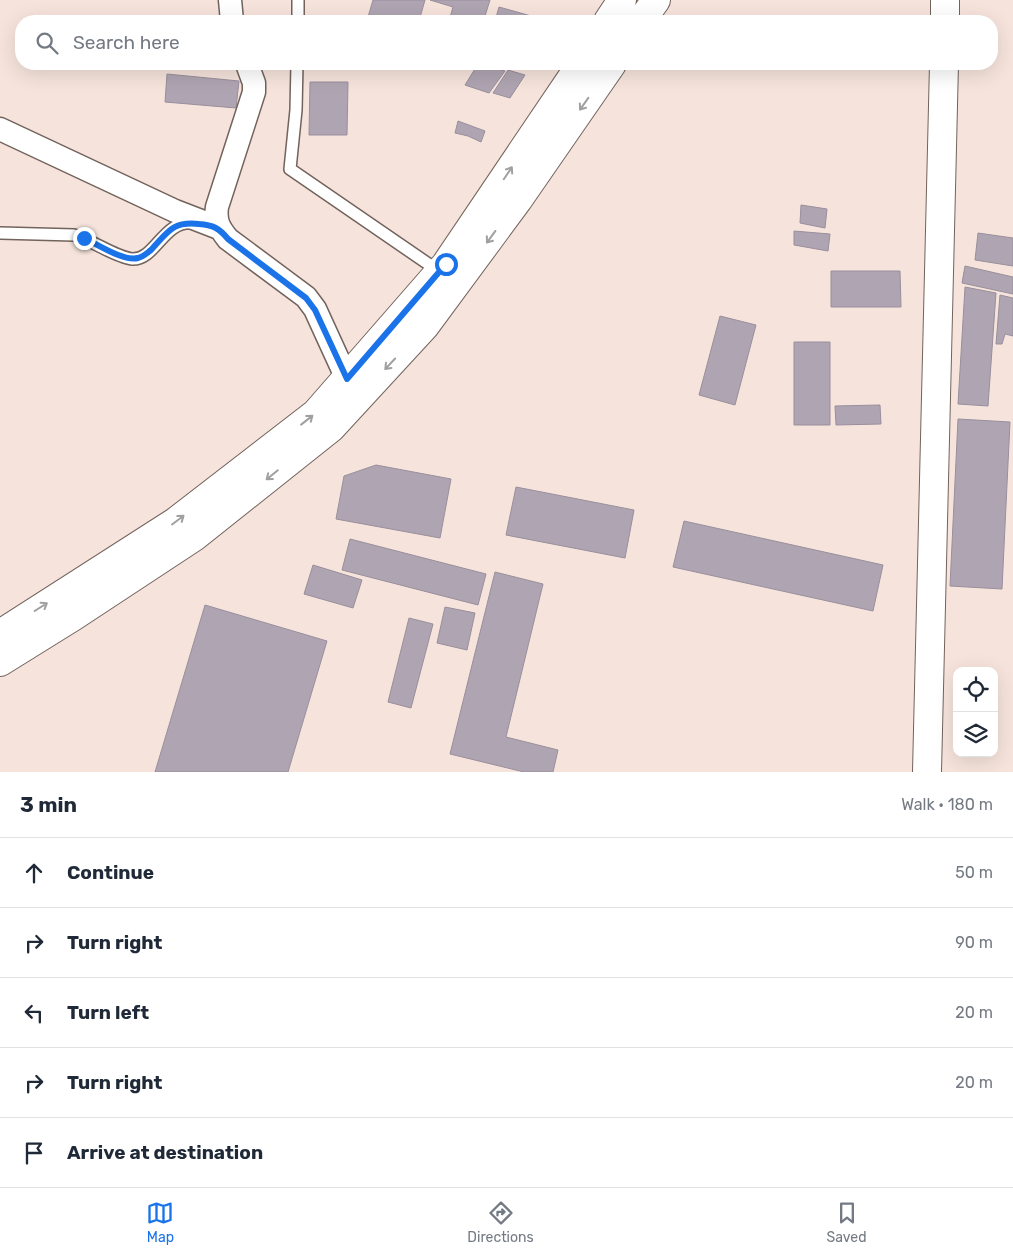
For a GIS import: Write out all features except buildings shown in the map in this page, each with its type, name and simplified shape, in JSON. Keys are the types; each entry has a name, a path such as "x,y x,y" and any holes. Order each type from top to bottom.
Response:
{"main road":[{"path":"612,15 622,0"},
{"path":"646,15 656,0"},
{"path":"945,0 945,15"},
{"path":"0,662 175,522 316,413 440,272 577,70"},
{"path":"0,634 84,595 194,537 331,428 425,326 518,200 608,70"},
{"path":"927,772 944,70"}],"street":[{"path":"230,0 231,15"},
{"path":"215,226 217,207 254,92 254,83 249,70"},
{"path":"0,129 166,207 215,226 228,239 306,298 315,310 347,379"}],"lane":[{"path":"298,0 298,15"},
{"path":"297,70 296,110 290,169 440,272"},
{"path":"0,233 74,235 131,259 146,254 178,224 187,222 215,226"}],"route":[{"path":"84,238 131,259 146,254 178,224 187,222 219,228 228,239 296,288 306,298 315,310 347,379 438,276 446,264"}]}
